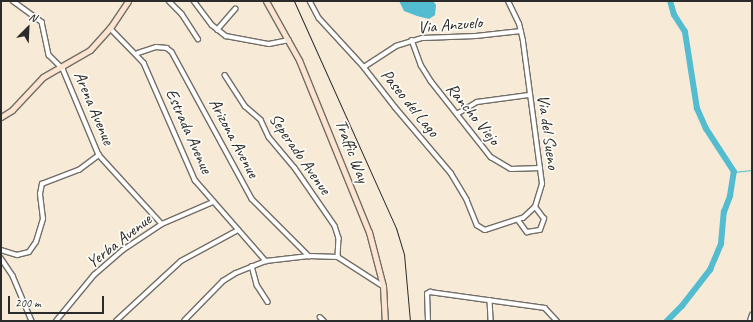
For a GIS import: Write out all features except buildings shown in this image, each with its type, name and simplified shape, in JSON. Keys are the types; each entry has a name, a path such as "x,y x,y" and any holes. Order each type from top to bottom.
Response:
{"street":[{"name":"Arena Avenue","path":"13,1 42,22 48,56 60,66 74,93 99,155 162,224"},
{"path":"1,117 12,110 38,82 60,66 90,50 110,28 128,1"},
{"path":"169,1 182,14 198,39"},
{"path":"194,1 217,30 231,38 263,43 289,40"},
{"name":"Traffic Way","path":"266,1 289,40 328,128 369,232 383,286 384,321"},
{"name":"Paseo del Lago","path":"310,1 325,25 364,66 395,107 451,173 467,200 479,229 485,230 518,221"},
{"name":"Via del Sueno","path":"508,1 521,31 540,168 542,184 535,207"},
{"path":"217,30 235,9"},
{"name":"Estrada Avenue","path":"110,28 138,53 151,76 190,174 266,261"},
{"name":"Via Anzuelo","path":"364,66 387,51 412,40 521,31"},
{"name":"Rancho Viejo","path":"412,40 426,73 488,154 500,164 520,170 540,168"},
{"name":"Arizona Avenue","path":"138,53 161,47 172,52 252,199 309,256"},
{"name":"Seperado Avenue","path":"225,75 245,106 260,120 269,137 287,157 335,226 339,238 338,257"},
{"path":"457,114 477,102 529,95"},
{"path":"1,250 17,255 29,252 38,236 43,219 40,194 42,184 79,170 99,155"},
{"name":"Yerba Avenue","path":"56,321 94,275 162,224 213,202"},
{"path":"535,207 544,219 540,230 527,232 518,221 535,207"},
{"path":"116,321 181,261 238,230"},
{"path":"184,321 223,281 252,266 266,261 309,256 338,257 383,286"},
{"path":"1,258 13,276 32,321"},
{"path":"252,266 257,285 268,302"},
{"path":"428,321 428,292 545,308 557,321"},
{"path":"490,300 491,321"},
{"path":"750,321 752,315"},
{"path":"320,317 324,321"}],"water":[{"path":"399,1 433,1 436,5 435,15 429,19 404,11"}],"waterway":[{"path":"667,321 682,306 710,270 721,244 724,212 730,196 734,172 706,129 697,109 685,32 674,15 670,1"},
{"path":"734,172 752,170"}],"railway":[{"path":"294,1 396,228 404,254 410,321"}]}
